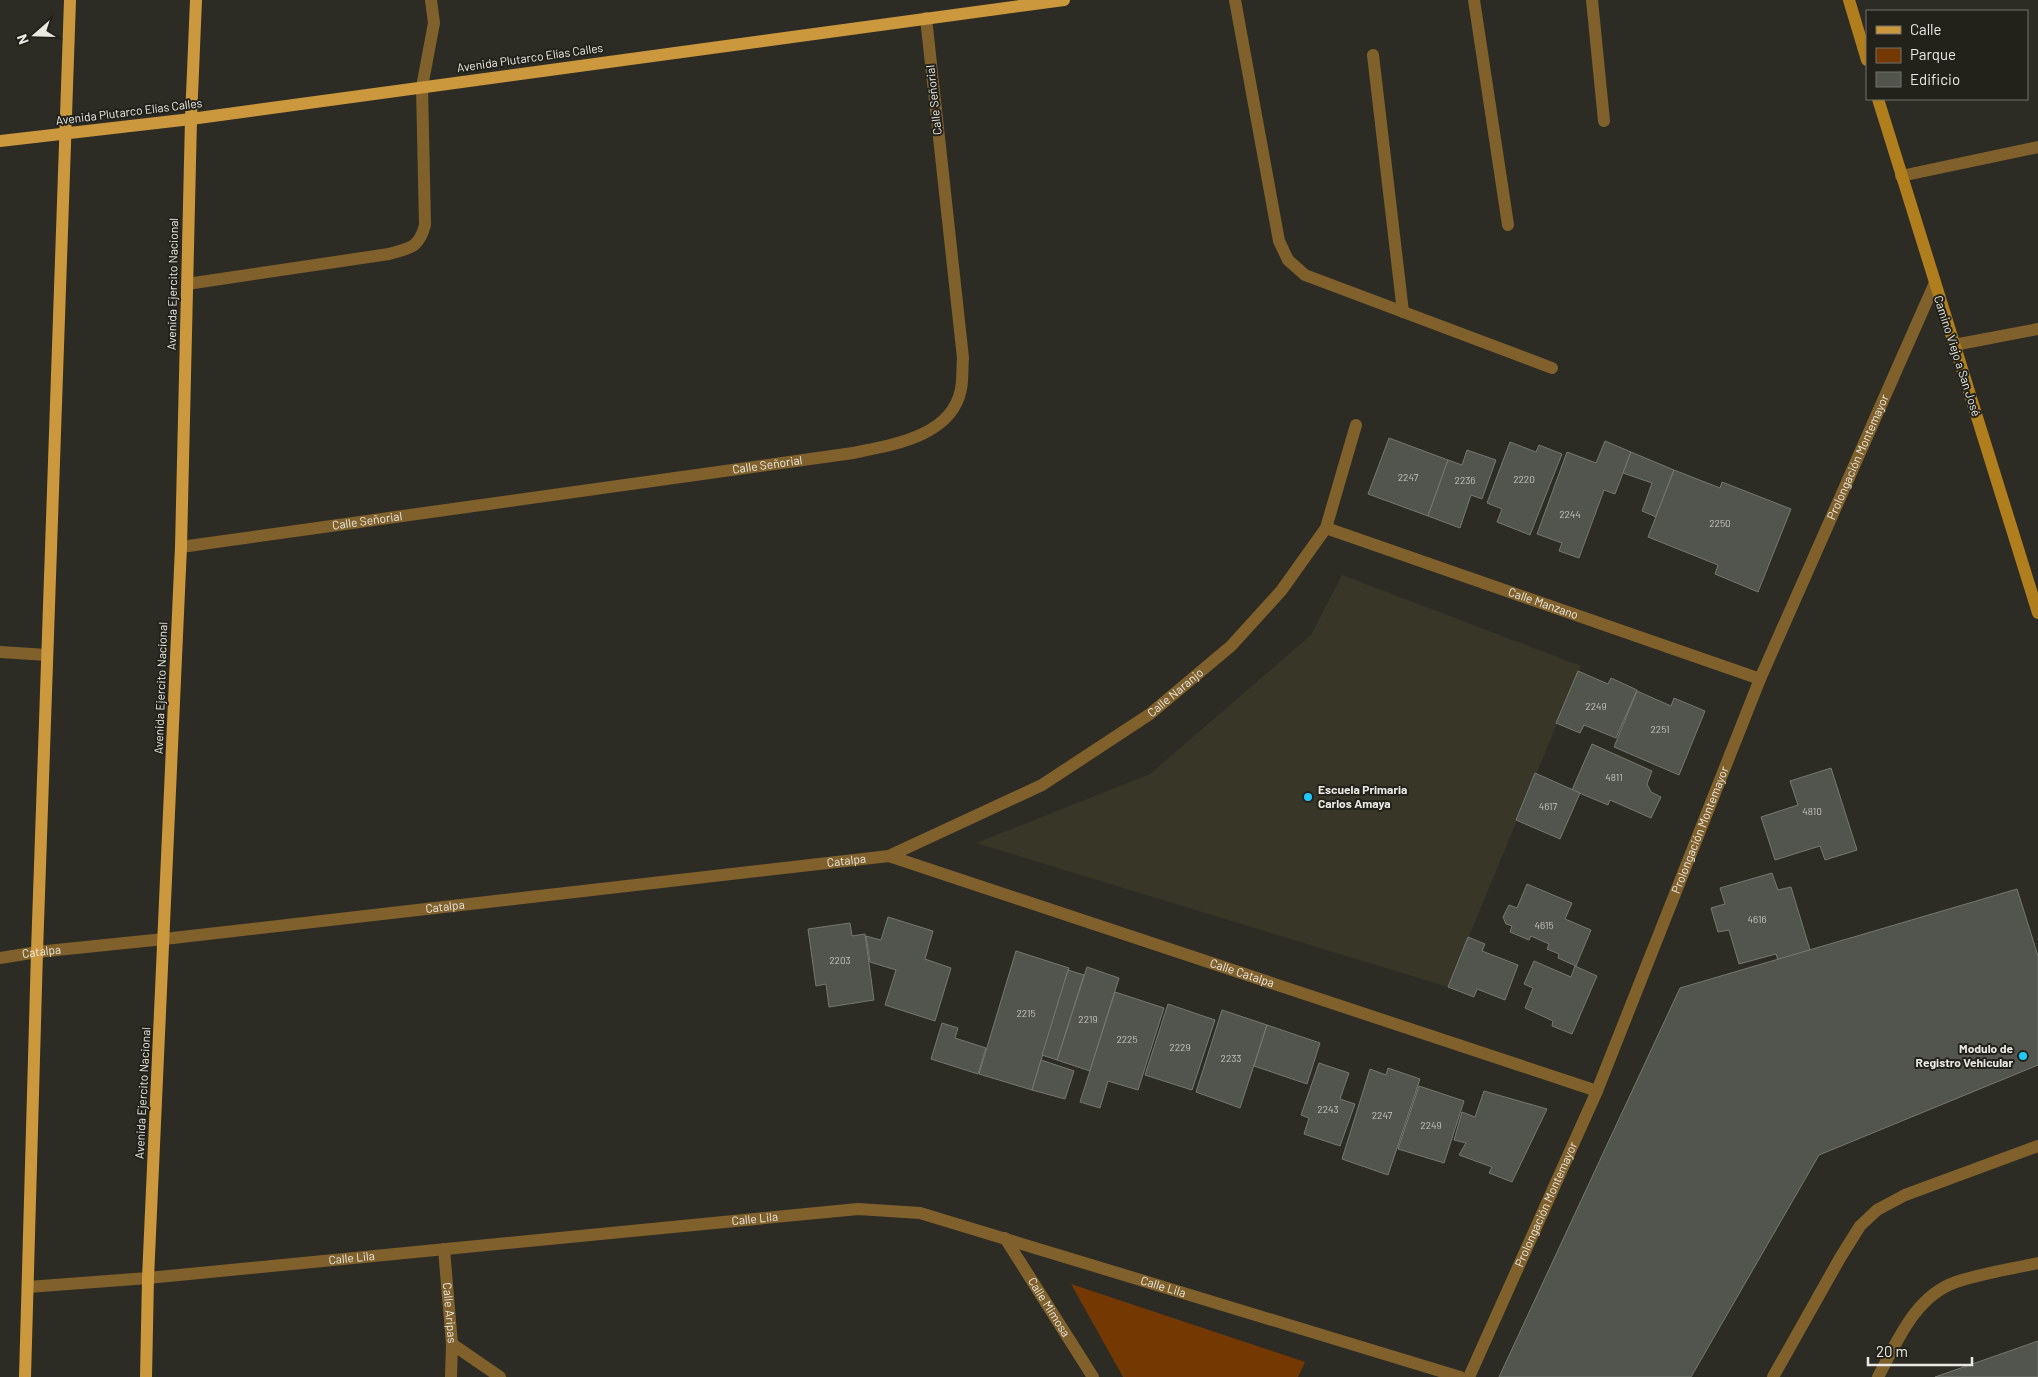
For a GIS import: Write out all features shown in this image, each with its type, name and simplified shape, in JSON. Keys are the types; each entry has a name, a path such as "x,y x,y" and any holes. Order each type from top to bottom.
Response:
{"main road":[{"path":"25,1377 37,952 70,0"},
{"name":"Avenida Ejercito Nacional","path":"146,1377 148,1278 181,547 191,119 196,0"},
{"name":"Avenida Plutarco Elías Calles","path":"0,141 191,119 1064,0"}],"street":[{"path":"187,284 389,254 411,248 422,239 425,225 422,87 434,23 431,0"},
{"path":"1236,0 1273,212 1279,241 1288,260 1305,275 1552,368"},
{"path":"1474,0 1508,225"},
{"path":"1592,0 1604,121"},
{"path":"1849,0 1866,57"},
{"name":"Calle Señorial","path":"181,547 853,453 901,443 934,428 951,411 960,391 963,358 926,18"},
{"path":"1373,55 1404,312"},
{"name":"Camino Viejo a San José","path":"1878,100 1934,285 2038,613"},
{"path":"1901,176 2038,147"},
{"name":"Prolongación Montemayor","path":"1470,1377 1597,1091 1760,679 1934,285"},
{"path":"1954,344 2038,329"},
{"name":"Calle Naranjo","path":"889,856 1042,785 1150,714 1231,646 1281,591 1326,528 1356,425"},
{"name":"Calle Manzano","path":"1326,528 1760,679"},
{"path":"0,652 47,655"},
{"name":"Catalpa","path":"0,958 37,952 889,856"},
{"name":"Calle Catalpa","path":"889,856 1597,1091"},
{"path":"1773,1377 1840,1258 1860,1226 1877,1210 1905,1195 2038,1146"},
{"name":"Calle Lila","path":"28,1287 148,1278 858,1209 920,1213 1460,1377"},
{"name":"Calle Mimosa","path":"1005,1238 1093,1377"},
{"name":"Calle Aripas","path":"444,1249 452,1344 451,1377"},
{"path":"1878,1377 1912,1317 1924,1303 1939,1291 1955,1282 2038,1263"},
{"path":"452,1344 500,1377"}],"shaded area":[{"name":"Escuela Primaria Carlos Amaya","path":"1342,575 1581,666 1448,987 976,843 1150,774 1311,635"}],"green space":[{"path":"1071,1284 1305,1362 1298,1377 1123,1377"}],"building":[{"path":"1389,438 1448,460 1428,516 1368,494"},
{"path":"1605,441 1631,452 1615,494 1604,490 1579,558 1559,551 1562,543 1537,534 1567,452 1596,463"},
{"path":"1510,442 1536,452 1539,445 1562,454 1530,535 1497,522 1502,509 1487,503"},
{"path":"1467,450 1496,460 1482,499 1471,495 1460,528 1428,516 1448,460 1462,465"},
{"path":"1631,452 1674,470 1656,517 1642,511 1652,483 1623,473"},
{"path":"1674,470 1720,488 1722,482 1791,509 1758,592 1715,574 1718,565 1648,537"},
{"path":"1578,671 1608,684 1611,678 1637,690 1616,738 1584,725 1580,733 1556,723"},
{"path":"1637,691 1671,706 1674,698 1705,711 1679,775 1614,747"},
{"path":"1592,744 1652,771 1647,784 1651,792 1661,797 1651,818 1610,800 1608,805 1572,790"},
{"path":"1831,768 1857,850 1825,860 1820,846 1775,860 1761,817 1798,805 1790,781"},
{"path":"1535,773 1580,793 1560,839 1516,820"},
{"path":"1772,873 1778,890 1791,887 1810,950 1778,960 1776,954 1739,964 1729,930 1718,932 1711,908 1725,904 1720,888"},
{"path":"1527,884 1572,903 1565,919 1591,930 1576,966 1558,958 1559,954 1547,949 1549,944 1531,936 1529,940 1510,932 1512,926 1506,924 1503,917 1509,905 1517,908"},
{"path":"2017,889 2038,956 2038,1065 1819,1155 1691,1377 1499,1377 1680,988"},
{"path":"888,917 933,931 925,959 951,968 935,1021 885,1005 896,970 870,962 866,936 881,940"},
{"path":"850,923 852,936 865,934 874,1000 829,1007 826,984 816,986 808,929"},
{"path":"1468,937 1485,944 1482,951 1518,965 1505,1000 1477,989 1474,997 1448,987"},
{"path":"1016,951 1069,968 1032,1090 979,1074"},
{"path":"1534,961 1571,977 1575,966 1597,976 1572,1034 1552,1026 1553,1021 1525,1008 1533,988 1524,984"},
{"path":"1087,967 1119,978 1090,1071 1057,1060"},
{"path":"1068,970 1084,975 1057,1060 1042,1055"},
{"path":"1115,992 1164,1008 1138,1090 1108,1081 1100,1108 1080,1102"},
{"path":"1168,1004 1215,1020 1192,1090 1145,1075"},
{"path":"1222,1010 1267,1025 1240,1108 1196,1092"},
{"path":"942,1023 958,1028 955,1038 986,1048 978,1074 931,1059"},
{"path":"1267,1025 1320,1043 1307,1084 1254,1066"},
{"path":"1041,1060 1074,1071 1065,1099 1032,1090"},
{"path":"1319,1063 1349,1073 1340,1099 1355,1104 1340,1146 1304,1134 1309,1118 1301,1115"},
{"path":"1388,1068 1420,1079 1388,1175 1342,1159 1370,1069 1386,1075"},
{"path":"1419,1086 1464,1101 1444,1163 1398,1149"},
{"path":"1484,1091 1547,1109 1512,1182 1489,1173 1492,1167 1459,1155 1466,1143 1454,1140 1462,1112 1475,1117"},
{"path":"2038,1341 2038,1377 1935,1377"}],"place":[{"name":"Escuela Primaria Carlos Amaya","path":"1308,797"},
{"name":"Modulo de Registro Vehicular","path":"2023,1056"}]}
